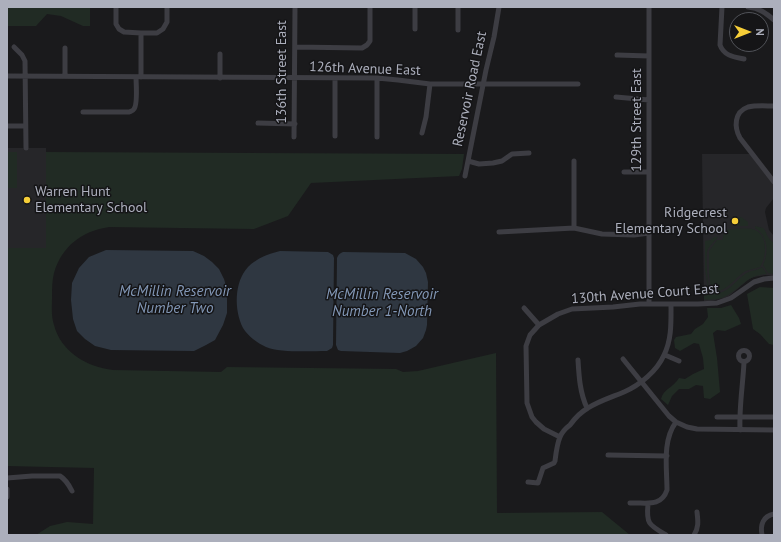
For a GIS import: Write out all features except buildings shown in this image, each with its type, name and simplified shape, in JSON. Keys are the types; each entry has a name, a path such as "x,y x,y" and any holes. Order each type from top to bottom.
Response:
{"street":[{"path":"116,7 117,26 120,30 124,32 141,33 157,33 163,29 166,25 167,7"},
{"name":"136th Street East","path":"294,136 295,7"},
{"path":"295,47 362,48 370,41 370,7"},
{"path":"415,7 415,28"},
{"path":"458,7 458,30"},
{"name":"Reservoir Road East","path":"465,176 499,7"},
{"name":"129th Street East","path":"649,7 649,304"},
{"path":"722,7 720,45 722,50 729,55 744,59"},
{"path":"748,7 763,12 774,20"},
{"path":"82,112 129,112 133,110 136,103 141,33"},
{"path":"14,47 24,58 26,148"},
{"path":"65,48 65,76"},
{"path":"220,54 220,78"},
{"path":"617,55 649,56"},
{"name":"126th Avenue East","path":"7,76 377,78 430,84 578,84"},
{"path":"335,78 335,136"},
{"path":"377,78 377,137"},
{"path":"422,133 427,112 430,84"},
{"path":"616,97 649,100"},
{"path":"774,106 755,106 746,108 741,111 736,121 736,128 740,138 774,182"},
{"path":"258,123 294,124"},
{"path":"7,126 26,126"},
{"path":"468,161 479,164 493,163 502,161 512,154 529,153"},
{"path":"574,161 574,228"},
{"path":"624,172 649,172"},
{"path":"499,232 574,228 602,234 634,235 649,233"},
{"name":"130th Avenue Court East","path":"539,325 568,310 584,308 640,304 717,303 731,298 754,282 774,278"},
{"path":"528,482 538,483 543,468 554,463 560,437 575,418 587,408 625,392 653,371 665,355 669,341 671,330 671,304"},
{"path":"524,308 539,325 530,335 526,346 527,403 532,417 536,422 544,429 560,437"},
{"path":"665,355 680,361"},
{"path":"623,359 664,412 676,422 687,427 697,429 774,430"},
{"path":"578,360 581,392 587,408"},
{"path":"740,430 739,417 744,362"},
{"path":"717,417 774,417"},
{"path":"630,503 648,504 660,500 664,496 666,491 667,445 676,422"},
{"path":"608,455 667,456"},
{"path":"7,478 60,476 68,484 72,491"},
{"path":"7,489 7,497"},
{"path":"648,504 647,515 649,523 666,535"},
{"path":"694,535 697,531 699,522 697,512"},
{"path":"762,535 762,524 764,520 767,516 774,514"}],"shaded area":[{"path":"7,7 90,7 90,26 83,26 61,16 47,14 36,26 7,26"},
{"name":"Warren Hunt Elementary School","path":"7,148 46,148 46,248 7,248"},
{"path":"7,152 17,152 17,188 7,188"},
{"path":"46,152 464,154 462,169 459,176 311,183 288,216 254,229 109,227 90,232 74,241 62,255 54,273 52,288 52,315 57,335 69,350 85,362 94,366 113,370 221,372 227,367 396,369 403,372 418,371 496,353 497,513 602,512 630,535 36,535 50,526 67,522 93,524 94,468 7,466 7,248 46,248"},
{"name":"Ridgecrest Elementary School","path":"702,154 752,154 774,184 774,198 766,208 765,212 769,230 774,236 774,276 765,275 754,277 749,279 729,296 711,301 704,301"},
{"path":"741,217 748,222 748,226 737,226 737,218"},
{"path":"755,226 763,228 769,239 774,243 774,274 768,273 763,265 767,250 765,240 763,235 755,228"},
{"path":"745,228 755,230 762,236 765,252 760,267 744,272 729,286 720,291 715,291 711,289 709,274 709,251 717,240 722,240 725,230"},
{"path":"714,237 718,237 707,252 708,282 712,293 723,292 747,273 762,267 767,274 749,279 731,293 723,297 709,300 704,299 704,295 708,287 705,269 705,241 711,240"},
{"path":"760,287 774,288 774,345 769,344 753,329 747,294"},
{"path":"731,305 741,324 725,331 717,330 713,333 720,392 710,399 704,398 703,386 696,385 689,389 679,389 672,396 668,405 661,399 666,390 679,378 685,379 704,369 699,344 694,343 680,351 675,348 674,340 676,337 691,334 695,329 703,324 708,317 707,308 721,308"}],"water":[{"name":"McMillin Reservoir Number Two","path":"106,250 193,251 212,262 219,269 227,289 227,313 223,325 215,340 194,351 111,350 95,346 85,339 77,331 73,319 71,300 72,283 79,268 89,257"},
{"path":"280,251 328,252 333,255 333,345 332,348 327,351 272,349 256,341 247,334 243,328 238,313 237,296 243,273 251,264 259,259"},
{"name":"McMillin Reservoir Number 1-North","path":"343,252 405,253 416,259 423,267 428,282 427,325 423,338 416,346 400,353 338,350 336,345 337,258 339,254"}],"place":[{"name":"Warren Hunt Elementary School","path":"27,200"},
{"name":"Ridgecrest Elementary School","path":"735,221"}]}
